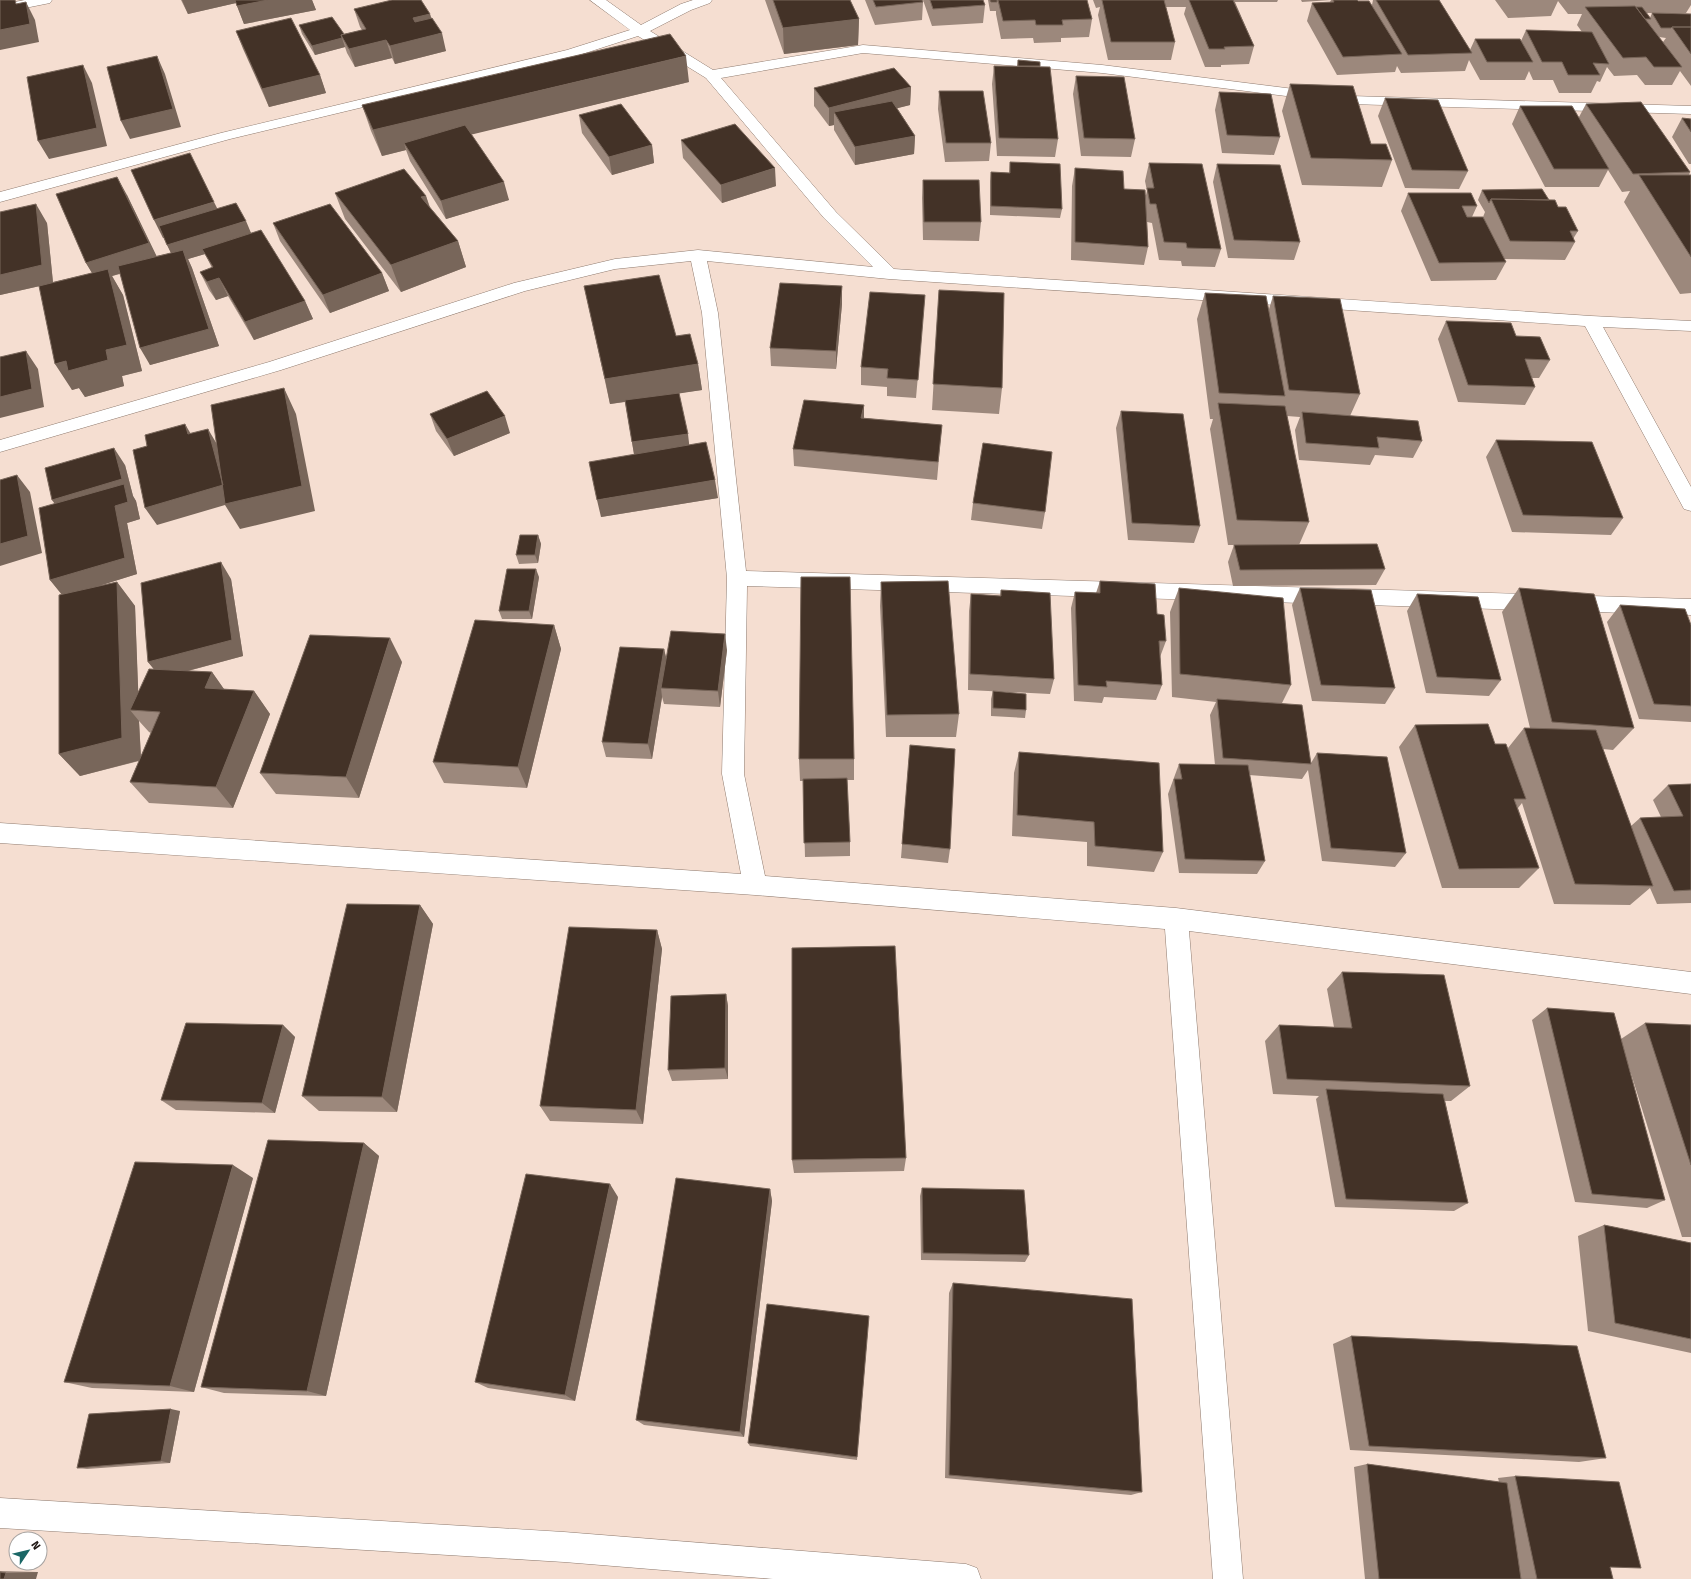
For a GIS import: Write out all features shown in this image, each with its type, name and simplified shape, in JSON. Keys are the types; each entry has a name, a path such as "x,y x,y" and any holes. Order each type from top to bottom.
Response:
{"street":[{"path":"0,9 45,0"},
{"path":"597,0 640,31 710,75 830,214 889,274"},
{"path":"0,198 226,136 571,52 640,31 686,7 705,0"},
{"path":"858,35 864,49"},
{"path":"710,75 864,49 1102,69 1350,100 1691,110"},
{"path":"698,254 710,313 737,578 733,774 755,885"},
{"path":"0,446 275,366 520,287 615,264 698,254 889,274 1591,321 1691,326"},
{"path":"1591,321 1691,504"},
{"path":"737,578 1691,607"},
{"path":"0,833 755,885 1176,918 1691,982"},
{"path":"1176,918 1228,1579"},
{"path":"0,1513 564,1547 966,1579"}],"building":[{"path":"0,0 15,0 16,4 26,2 30,24 0,30"},
{"path":"235,0 268,0 237,6"},
{"path":"392,0 421,0 430,14 413,18 415,22 432,18 442,33 390,46 386,40 349,49 341,35 366,29 354,9"},
{"path":"773,0 850,0 859,19 783,28"},
{"path":"873,0 922,0 923,2 876,7"},
{"path":"930,0 983,0 985,5 933,9"},
{"path":"990,0 997,0 997,2 991,2"},
{"path":"998,0 1087,0 1092,19 1062,20 1063,25 1036,25 1035,20 1003,21"},
{"path":"1102,0 1164,0 1175,42 1111,42"},
{"path":"1189,0 1233,0 1254,46 1209,49"},
{"path":"1333,0 1369,1 1402,54 1343,57 1312,3 1334,2"},
{"path":"1376,0 1439,0 1472,53 1408,55"},
{"path":"1635,6 1682,67 1654,67 1646,57 1623,58 1585,7"},
{"path":"1636,7 1642,7 1651,19 1645,19"},
{"path":"1652,13 1691,14 1691,27 1661,28"},
{"path":"332,17 344,34 341,35 342,38 312,46 299,25"},
{"path":"291,18 320,75 262,89 236,31"},
{"path":"1672,27 1691,27 1691,54"},
{"path":"1526,30 1592,32 1609,64 1593,63 1600,75 1568,75 1562,62 1542,62"},
{"path":"670,34 686,56 373,130 362,105"},
{"path":"1475,39 1520,39 1533,62 1487,62"},
{"path":"157,56 173,109 121,121 107,67"},
{"path":"1018,60 1040,62 1040,66 1018,66"},
{"path":"83,65 97,128 38,141 27,77"},
{"path":"994,66 1050,67 1058,139 999,138"},
{"path":"894,68 911,87 829,108 814,88"},
{"path":"1076,76 1124,77 1135,139 1084,138"},
{"path":"1290,84 1353,86 1371,144 1386,144 1392,160 1311,158"},
{"path":"939,91 983,91 991,143 946,143"},
{"path":"1219,92 1271,94 1280,137 1227,135"},
{"path":"1385,98 1438,100 1468,171 1412,170"},
{"path":"892,101 915,136 855,147 834,112"},
{"path":"1641,102 1690,172 1633,174 1586,104"},
{"path":"621,104 652,145 609,157 579,115"},
{"path":"1520,106 1572,106 1609,169 1554,169"},
{"path":"1682,118 1691,119 1691,132"},
{"path":"735,124 775,168 721,185 681,140"},
{"path":"465,125 504,182 441,201 404,143"},
{"path":"190,153 214,202 154,220 131,170"},
{"path":"1010,162 1060,164 1062,209 991,206 991,172 1010,173"},
{"path":"1149,163 1202,164 1221,249 1187,248 1186,243 1164,242 1156,204 1150,204 1147,188 1154,188"},
{"path":"1217,164 1280,165 1300,242 1234,240"},
{"path":"1075,168 1123,171 1124,189 1145,190 1148,247 1075,242"},
{"path":"404,169 426,196 421,197 458,241 391,265 335,193"},
{"path":"1639,175 1691,175 1691,257"},
{"path":"117,177 149,243 86,263 56,194"},
{"path":"923,180 979,180 981,222 924,222"},
{"path":"1542,189 1549,200 1491,199 1489,203 1482,190"},
{"path":"1408,193 1471,193 1477,206 1462,206 1467,217 1483,217 1506,262 1439,263"},
{"path":"1491,199 1555,200 1558,207 1566,207 1578,231 1570,231 1575,242 1510,241"},
{"path":"236,203 246,221 167,245 159,226"},
{"path":"36,204 42,265 0,275 0,212"},
{"path":"330,204 382,273 323,295 273,223"},
{"path":"261,230 305,301 245,322 219,278 207,282 200,272 213,267 202,249"},
{"path":"183,250 209,329 140,348 118,266"},
{"path":"108,269 127,345 106,350 108,360 68,371 66,361 55,364 39,286"},
{"path":"659,275 676,336 690,334 698,364 605,379 584,286"},
{"path":"780,283 842,286 836,351 770,348"},
{"path":"939,290 1004,293 1002,388 933,384"},
{"path":"870,292 925,295 918,380 887,378 888,369 861,367"},
{"path":"1205,293 1266,296 1285,396 1219,393"},
{"path":"1273,296 1340,299 1360,394 1289,390"},
{"path":"1446,321 1511,323 1516,336 1540,337 1550,360 1525,359 1535,387 1468,385"},
{"path":"26,351 32,389 0,397 0,357"},
{"path":"284,388 302,486 225,504 211,405"},
{"path":"487,391 505,416 447,439 430,414"},
{"path":"679,393 688,434 632,442 625,400"},
{"path":"804,400 864,405 861,418 942,425 938,462 793,449"},
{"path":"1218,403 1285,406 1309,522 1237,520"},
{"path":"1121,411 1183,414 1200,526 1132,523"},
{"path":"1302,412 1418,421 1422,441 1377,437 1379,448 1306,443"},
{"path":"185,424 188,434 208,429 223,485 145,508 133,450 147,446 145,435"},
{"path":"1496,440 1592,442 1623,518 1523,515"},
{"path":"706,442 715,480 597,500 589,462"},
{"path":"983,443 1052,452 1045,512 973,503"},
{"path":"114,448 122,479 52,500 45,468"},
{"path":"17,475 28,536 0,544 0,480"},
{"path":"124,484 128,502 115,506 125,558 50,580 39,508"},
{"path":"520,535 538,535 535,555 516,555"},
{"path":"1377,544 1385,569 1240,570 1234,545"},
{"path":"221,562 232,640 148,662 141,583"},
{"path":"507,569 536,569 529,611 499,611"},
{"path":"801,577 850,577 854,759 799,759"},
{"path":"948,581 959,714 887,715 881,582"},
{"path":"1100,581 1155,584 1157,614 1164,615 1166,641 1159,641 1162,685 1106,681 1107,687 1078,685 1075,592 1100,593"},
{"path":"117,582 122,738 59,754 59,595"},
{"path":"1179,588 1283,598 1291,685 1180,674"},
{"path":"1300,588 1371,590 1395,688 1321,685"},
{"path":"1519,588 1594,594 1634,728 1552,722"},
{"path":"1001,590 1050,593 1054,679 970,674 971,594 1001,596"},
{"path":"1417,594 1478,597 1501,680 1437,677"},
{"path":"1620,605 1685,609 1691,625 1691,706 1654,704"},
{"path":"475,620 554,625 518,767 433,762"},
{"path":"671,631 725,634 718,691 661,688"},
{"path":"310,635 390,638 346,777 260,773"},
{"path":"620,647 664,649 648,744 602,742"},
{"path":"149,669 212,672 205,688 254,691 216,787 130,782 160,712 130,710"},
{"path":"993,691 1026,694 1026,710 993,708"},
{"path":"1217,699 1302,705 1311,764 1223,758"},
{"path":"1488,724 1495,744 1506,744 1526,799 1514,799 1539,868 1459,869 1415,725"},
{"path":"1524,728 1596,730 1653,886 1575,884"},
{"path":"910,745 955,749 950,849 902,844"},
{"path":"1019,752 1159,763 1163,852 1095,846 1094,822 1017,815"},
{"path":"1317,753 1387,757 1406,853 1331,848"},
{"path":"1179,764 1248,765 1265,861 1185,859 1174,779 1182,779"},
{"path":"847,778 850,842 804,843 803,779"},
{"path":"1691,784 1691,890 1674,891 1640,818 1683,816 1668,785"},
{"path":"347,904 420,905 382,1097 302,1096"},
{"path":"569,927 657,930 636,1110 540,1106"},
{"path":"895,946 906,1158 792,1160 792,948"},
{"path":"1342,972 1444,975 1470,1086 1287,1079 1279,1025 1352,1028"},
{"path":"726,994 725,1068 668,1070 671,996"},
{"path":"1547,1008 1614,1013 1665,1200 1592,1194"},
{"path":"186,1023 283,1025 262,1103 161,1100"},
{"path":"1645,1023 1691,1025 1691,1165"},
{"path":"1326,1089 1443,1094 1468,1203 1346,1199"},
{"path":"268,1140 364,1143 307,1391 201,1387"},
{"path":"135,1162 233,1165 170,1386 64,1382"},
{"path":"526,1174 610,1184 565,1395 475,1382"},
{"path":"676,1178 770,1189 740,1432 636,1420"},
{"path":"922,1188 1024,1190 1029,1255 923,1253"},
{"path":"1604,1225 1691,1243 1691,1339 1615,1323"},
{"path":"953,1283 1132,1299 1142,1492 949,1475"},
{"path":"767,1304 869,1316 857,1457 748,1443"},
{"path":"1351,1336 1577,1346 1606,1458 1369,1446"},
{"path":"171,1409 161,1461 77,1468 89,1414"},
{"path":"1367,1464 1507,1483 1521,1579 1379,1579"},
{"path":"1515,1476 1619,1482 1641,1568 1610,1567 1613,1579 1537,1579"},
{"path":"0,1572 6,1573 4,1579 0,1579"}]}
